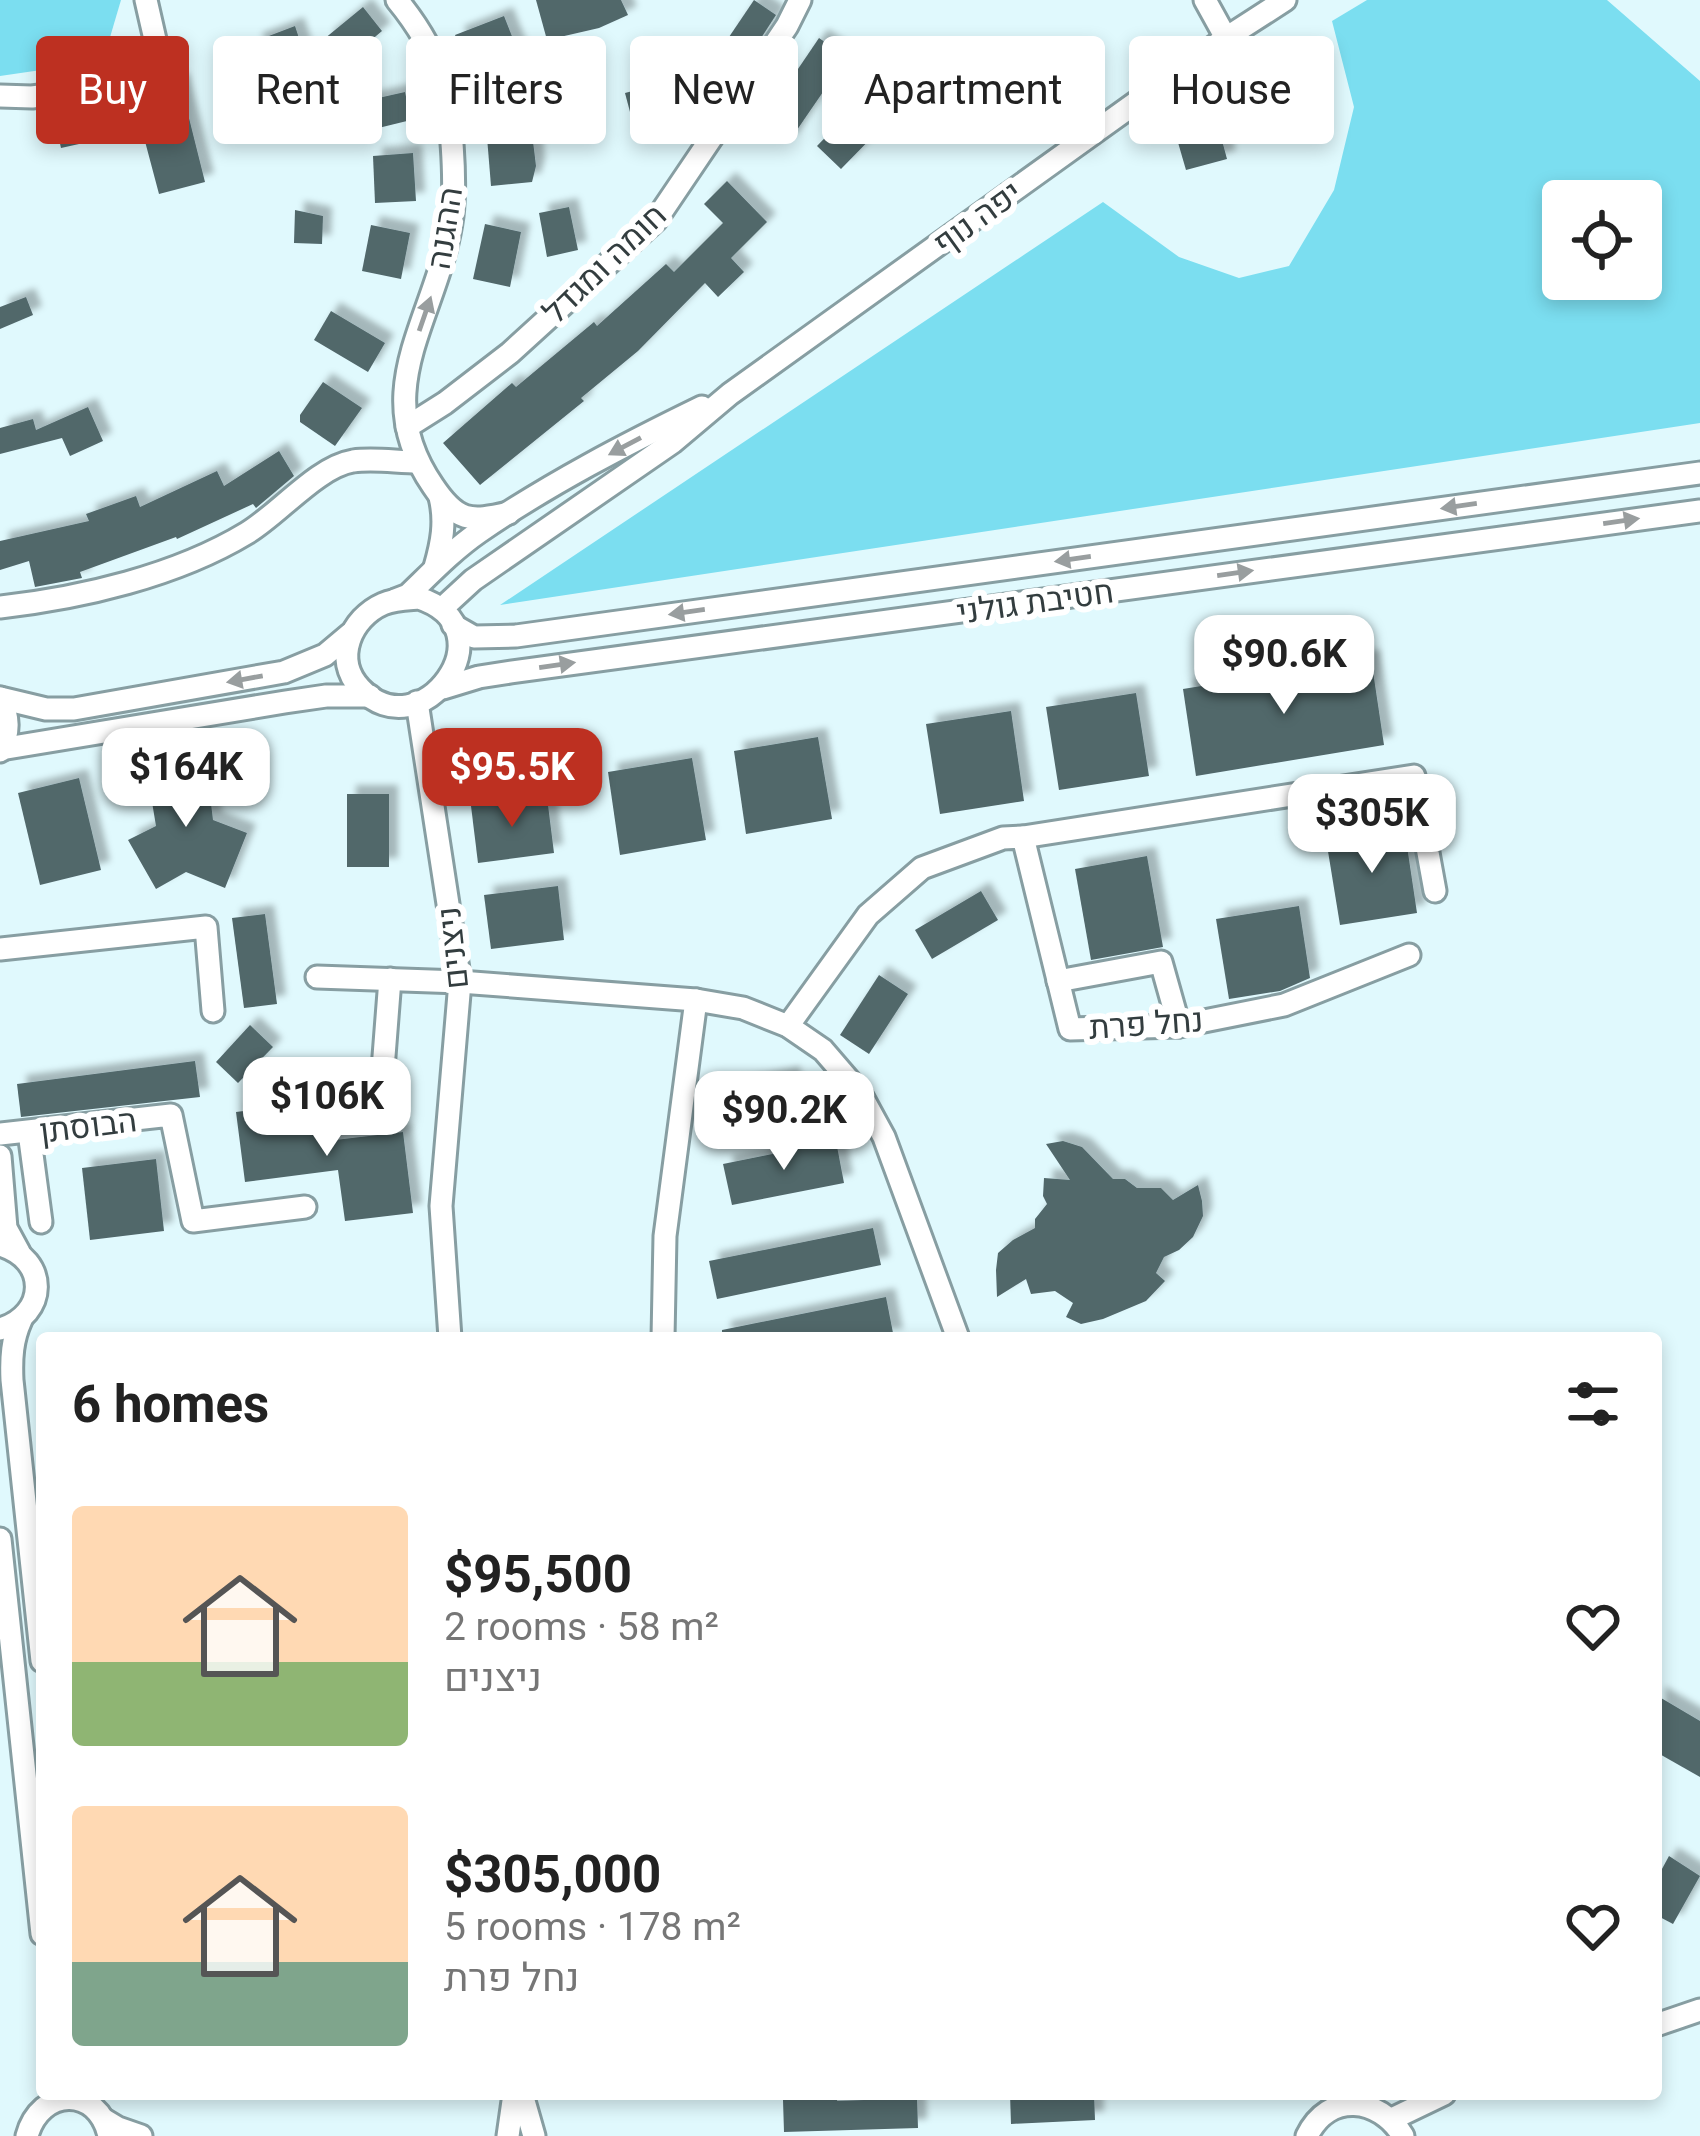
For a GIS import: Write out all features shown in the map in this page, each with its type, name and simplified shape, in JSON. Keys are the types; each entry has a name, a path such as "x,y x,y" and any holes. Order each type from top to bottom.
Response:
{"street":[{"path":"0,96 32,98 85,90 159,57 146,0"},
{"name":"ההגנה","path":"398,0 426,42 442,81 453,165 452,214 440,273 406,368 402,399 418,462 440,497"},
{"name":"חומה ומגדל","path":"407,427 510,352 656,220 800,0"},
{"path":"1205,0 1225,36"},
{"name":"יפה נוף","path":"1229,36 1285,0"},
{"name":"יפה נוף","path":"449,618 448,603 473,580 673,442 730,394 1129,108"},
{"name":"יפה נוף","path":"395,600 408,595 476,534 509,513 601,458 730,394"},
{"path":"0,607 57,601 190,560 246,534 344,464 418,462"},
{"name":"חטיבת גולני","path":"449,618 473,637 516,636 1700,473"},
{"path":"440,497 468,519 509,513"},
{"path":"435,568 443,529 440,497"},
{"name":"חטיבת גולני","path":"442,688 511,671 1700,511"},
{"path":"0,698 46,709 74,709 284,672 325,655 365,614 395,600 419,598 449,618 459,652 442,688 426,700 392,704 357,686 348,667 350,634"},
{"path":"0,698 8,716 1,750 326,696 370,696"},
{"name":"ניצנים","path":"417,702 460,982 441,1207 450,1332"},
{"path":"788,1026 868,915 922,868 1003,838 1414,776 1435,891"},
{"name":"נחל פרת","path":"1024,837 1070,1028 1179,1026 1284,1005 1409,955"},
{"path":"0,949 206,927 213,1010"},
{"path":"1058,981 1161,962 1179,1026"},
{"path":"317,977 460,982 696,1000 742,1008 788,1026 823,1050 860,1093 884,1137 956,1332"},
{"path":"327,1101 382,1095 390,979"},
{"path":"663,1332 665,1236 696,1000"},
{"name":"הבוסתן","path":"0,1134 171,1115 193,1221 305,1207"},
{"path":"29,1132 40,1222"},
{"path":"0,1156 10,1249 29,1263 37,1289 34,1302 10,1324 36,1605"},
{"path":"0,1540 36,1878"},
{"path":"1662,2023 1700,2010"},
{"path":"27,2136 46,2100"},
{"path":"508,2136 517,2100"},
{"path":"520,2100 534,2136"},
{"path":"1289,2136 1309,2131 1325,2113 1360,2104 1377,2109 1398,2128 1436,2100"},
{"path":"101,2115 118,2128 141,2136"}],"shaded area":[{"path":"0,0 121,0 110,36 36,36 36,71 0,76"},
{"path":"1367,0 1607,0 1700,81 1700,423 500,605 1103,202 1179,257 1239,278 1289,266 1334,190 1354,107 1332,21"}],"building":[{"path":"536,0 621,0 628,15 599,28 546,36"},
{"path":"754,0 776,15 762,36 730,36"},
{"path":"363,7 382,31 376,36 328,36"},
{"path":"504,16 512,36 455,36"},
{"path":"295,26 298,36 269,36"},
{"path":"819,38 822,40 822,93 798,128 798,69"},
{"path":"405,92 406,121 382,127 382,97"},
{"path":"189,118 205,182 159,194 146,144 189,144"},
{"path":"822,141 865,144 841,169 817,146"},
{"path":"488,144 533,144 532,182 491,186"},
{"path":"1178,144 1223,144 1227,159 1186,170"},
{"path":"413,153 416,201 375,203 373,156"},
{"path":"727,181 767,222 731,258 744,272 718,297 705,283 638,351 581,398 584,401 480,485 443,443 512,383 516,387 594,322 597,326 666,264 674,272 723,223 704,204"},
{"path":"569,207 578,250 547,257 539,213"},
{"path":"295,210 323,216 322,244 294,243"},
{"path":"485,224 521,232 510,287 473,279"},
{"path":"371,225 410,233 401,279 362,271"},
{"path":"26,297 33,315 0,329 0,307"},
{"path":"331,311 385,343 368,372 314,340"},
{"path":"323,382 362,408 335,446 300,422"},
{"path":"88,407 103,441 70,456 62,438 0,454 0,428 33,419 36,430"},
{"path":"279,451 294,476 256,508 253,504 177,539 80,572 82,578 35,587 29,561 0,570 0,541 89,521 86,514 136,496 140,507 217,471 224,486"},
{"path":"1371,658 1384,745 1196,776 1183,689"},
{"path":"1136,693 1149,776 1059,790 1046,707"},
{"path":"1011,711 1024,801 940,814 926,724"},
{"path":"818,737 832,819 746,834 734,751"},
{"path":"692,758 706,840 620,855 608,772"},
{"path":"206,762 213,820 247,833 225,888 186,872 156,889 128,840 156,826 147,772"},
{"path":"79,778 101,870 40,885 18,793"},
{"path":"347,794 389,794 389,867 347,867"},
{"path":"547,797 554,853 478,863 471,806"},
{"path":"1404,826 1417,913 1340,925 1326,839"},
{"path":"1147,856 1163,947 1091,960 1075,869"},
{"path":"558,886 564,940 491,949 484,895"},
{"path":"981,891 998,920 932,959 915,930"},
{"path":"1299,906 1310,978 1280,991 1229,999 1216,919"},
{"path":"265,914 277,1004 244,1008 232,918"},
{"path":"879,975 908,994 869,1054 840,1035"},
{"path":"250,1025 273,1047 238,1083 216,1062"},
{"path":"195,1061 200,1097 21,1117 17,1084"},
{"path":"791,1075 798,1114 705,1133 699,1094"},
{"path":"312,1102 318,1142 403,1132 413,1213 345,1221 338,1170 245,1182 236,1112"},
{"path":"836,1141 844,1183 732,1205 723,1164"},
{"path":"1063,1141 1082,1147 1113,1179 1125,1179 1137,1188 1161,1188 1173,1200 1198,1185 1202,1201 1203,1216 1193,1237 1164,1257 1156,1273 1165,1281 1146,1301 1081,1324 1066,1317 1073,1303 1055,1291 1031,1294 1026,1279 997,1297 998,1253 1035,1228 1035,1219 1047,1204 1044,1178 1070,1180 1046,1144"},
{"path":"156,1159 164,1231 90,1240 82,1168"},
{"path":"873,1228 881,1265 717,1299 709,1261"},
{"path":"886,1297 893,1332 722,1332"},
{"path":"1662,1699 1700,1721 1700,1777 1662,1755"},
{"path":"1669,1856 1700,1876 1673,1924 1662,1918 1662,1869"},
{"path":"783,2100 917,2100 918,2128 784,2132"},
{"path":"1010,2100 1094,2100 1095,2120 1011,2124"}]}
